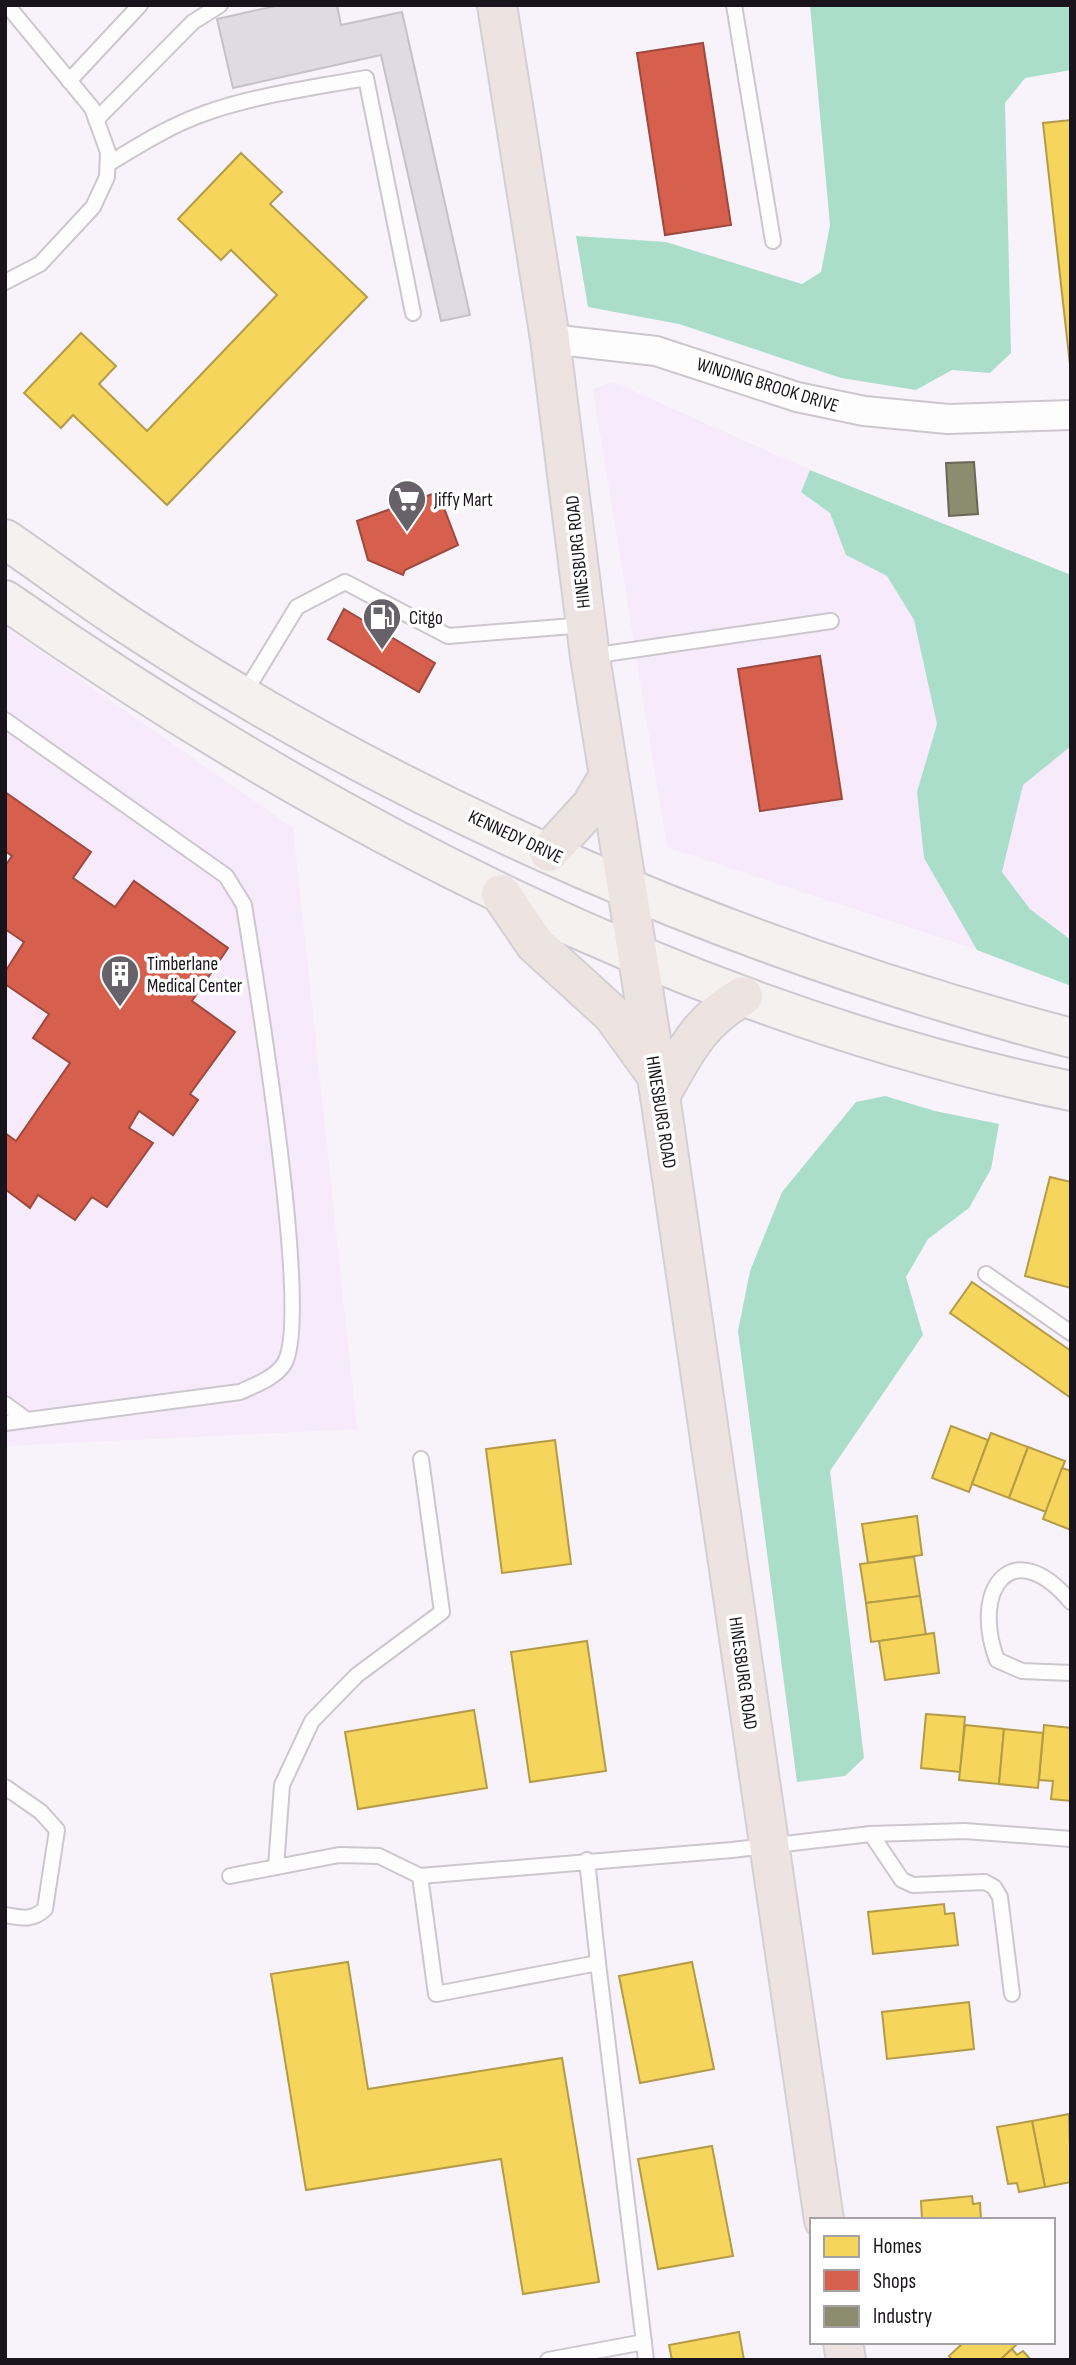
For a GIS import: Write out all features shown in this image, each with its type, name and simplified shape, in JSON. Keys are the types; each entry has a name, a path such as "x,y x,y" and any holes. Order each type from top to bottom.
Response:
{"main road":[{"name":"HINESBURG ROAD","path":"497,5 551,339 588,641 658,1086 824,2218"},
{"name":"KENNEDY DRIVE","path":"5,539 128,625 243,695 381,772 549,852 744,935 833,967 1071,1038"},
{"path":"5,600 271,774 501,894 743,996 914,1053 1071,1091"},
{"path":"549,852 592,806 608,776"},
{"path":"501,894 535,944 612,1014 658,1086 705,1023 743,996"}],"street":[{"name":"WINDING BROOK DRIVE","path":"551,339 656,351 797,397 864,411 948,419 1071,415"}],"lane":[{"path":"5,282 40,264 93,207 107,177 108,152 92,108 7,5"},
{"path":"69,81 140,5"},
{"path":"96,120 193,22 220,5"},
{"path":"734,5 773,241"},
{"path":"107,164 201,114 243,101 366,78 413,313"},
{"path":"243,695 297,607 345,582 447,636 588,641 831,621"},
{"path":"5,720 226,876 244,905 284,1195 292,1339 284,1364 267,1380 240,1392 5,1423"},
{"path":"986,1274 1071,1333"},
{"path":"5,1404 27,1420"},
{"path":"276,1867 282,1785 312,1721 357,1675 442,1612 421,1458"},
{"path":"1071,1602 1044,1578 1019,1570 1000,1580 991,1591 986,1608 989,1635 997,1660 1021,1671 1071,1673"},
{"path":"5,1787 41,1812 57,1830 45,1909 37,1917 5,1915"},
{"path":"230,1876 339,1855 379,1856 420,1876 871,1835 965,1830 1071,1839"},
{"path":"871,1835 902,1880 913,1885 985,1882 994,1887 1000,1897 1012,1994"},
{"path":"587,1860 646,2360"},
{"path":"420,1876 436,1994 598,1963"},
{"path":"548,2360 644,2342"}],"shaded area":[{"path":"613,382 810,470 801,492 830,513 846,555 887,576 914,620 937,724 917,792 924,858 977,950 667,847 593,389"},
{"path":"5,627 293,828 357,1429 5,1446"},
{"path":"1071,746 1071,940 1030,909 1002,872 1023,785"}],"green space":[{"path":"810,5 1071,5 1071,70 1025,78 1005,103 1011,353 990,373 952,370 916,390 841,378 679,324 588,307 576,236 666,242 802,284 821,272 830,225"},
{"path":"810,470 1071,575 1071,746 1023,785 1002,872 1030,909 1071,940 1071,986 977,950 924,858 917,792 937,724 914,620 887,576 846,555 830,513 801,492"},
{"path":"885,1096 935,1111 999,1124 991,1169 969,1208 928,1239 906,1277 923,1335 830,1471 864,1758 845,1776 797,1782 738,1331 750,1271 782,1192 856,1102"}],"building: Homes":[{"path":"1071,120 1071,365 1070,365 1043,123"},
{"path":"241,153 282,192 270,204 367,297 167,505 73,415 61,428 24,393 81,333 116,366 99,384 147,431 277,295 231,250 221,260 178,219"},
{"path":"1050,1177 1071,1182 1071,1288 1025,1276"},
{"path":"972,1282 1071,1351 1071,1398 950,1313"},
{"path":"951,1426 988,1440 969,1492 932,1478"},
{"path":"991,1433 1028,1447 1009,1498 972,1484"},
{"path":"555,1440 571,1564 502,1573 486,1449"},
{"path":"1028,1447 1065,1461 1046,1512 1009,1498"},
{"path":"1062,1468 1071,1471 1071,1530 1043,1519"},
{"path":"917,1516 922,1555 868,1563 862,1524"},
{"path":"914,1557 920,1596 866,1603 860,1564"},
{"path":"920,1596 926,1635 871,1642 866,1603"},
{"path":"934,1633 939,1673 885,1680 879,1641"},
{"path":"587,1641 606,1771 530,1782 511,1652"},
{"path":"474,1710 487,1788 358,1809 345,1732"},
{"path":"926,1714 965,1717 960,1772 921,1768"},
{"path":"965,1725 1004,1729 999,1784 959,1780"},
{"path":"1044,1725 1071,1728 1071,1801 1051,1799 1053,1781 1039,1780"},
{"path":"1004,1729 1043,1733 1038,1788 999,1784"},
{"path":"944,1904 945,1914 954,1913 958,1945 873,1954 868,1912"},
{"path":"348,1962 368,2089 562,2058 599,2282 523,2294 501,2159 306,2190 271,1974"},
{"path":"692,1962 714,2069 640,2083 619,1976"},
{"path":"969,2002 974,2049 887,2059 882,2012"},
{"path":"1069,2114 1071,2182 1045,2187 1032,2121"},
{"path":"1032,2121 1045,2187 1019,2192 1017,2183 1008,2184 997,2127"},
{"path":"712,2146 733,2256 658,2269 638,2159"},
{"path":"972,2196 973,2204 980,2203 981,2218 922,2218 921,2201"},
{"path":"739,2332 744,2360 672,2360 669,2345"},
{"path":"962,2344 1017,2344 1000,2360 952,2360 949,2356"},
{"path":"1012,2349 1017,2355 1023,2351 1031,2360 1000,2360"}],"building: Shops":[{"path":"703,43 731,225 665,235 637,53"},
{"name":"Jiffy Mart","path":"438,492 458,545 405,570 403,575 368,560 357,521"},
{"name":"Citgo","path":"344,609 435,663 419,692 328,639"},
{"path":"820,656 842,799 760,811 738,669"},
{"name":"Timberlane Medical Center","path":"5,792 91,852 73,878 115,907 134,881 228,948 192,1001 235,1032 190,1094 198,1100 173,1135 139,1111 129,1128 153,1143 107,1207 92,1197 75,1220 38,1195 30,1208 5,1189 5,1133 16,1141 70,1063 33,1038 49,1014 5,984 5,972 24,942 5,929 5,866 12,856 5,851"}],"building: Industry":[{"path":"974,462 978,514 949,516 946,463"}],"building: Other":[{"path":"280,5 337,5 341,25 402,12 470,315 441,321 381,55 233,88 217,19"}],"place":[{"name":"Jiffy Mart","path":"407,533"},
{"name":"Citgo","path":"382,651"},
{"name":"Timberlane Medical Center","path":"120,1008"}]}
